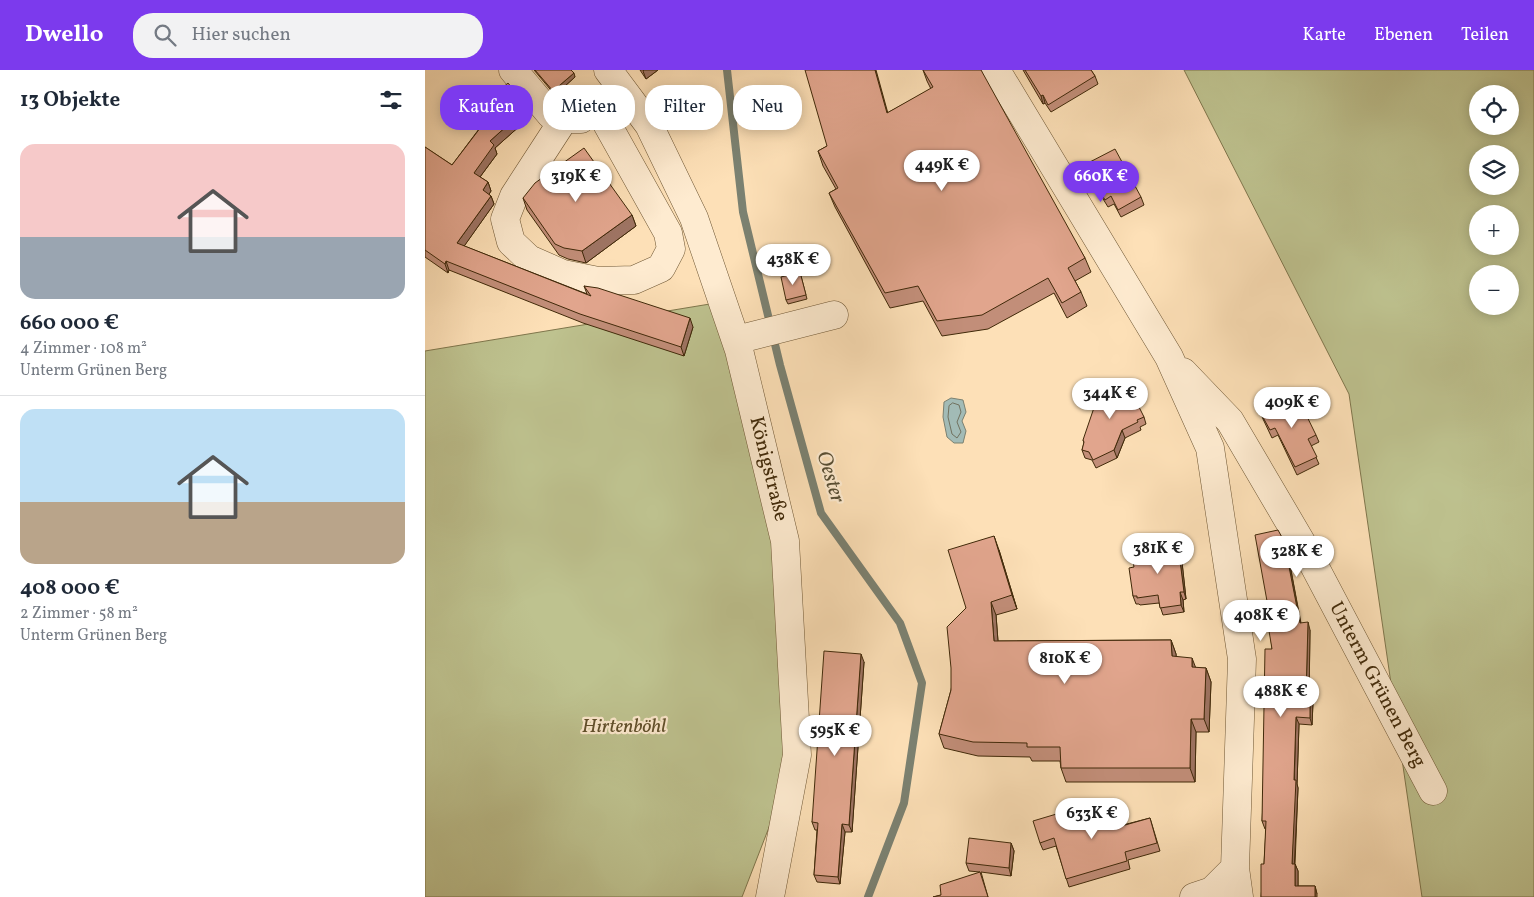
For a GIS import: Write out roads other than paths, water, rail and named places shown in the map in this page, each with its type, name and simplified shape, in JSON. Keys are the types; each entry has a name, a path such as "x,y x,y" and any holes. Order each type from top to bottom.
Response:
{"street":[{"path":"513,70 543,106"},
{"name":"Königstraße","path":"608,70 619,85"},
{"name":"Unterm Grünen Berg","path":"996,70 1169,357 1210,448 1242,659 1235,868 1239,897"},
{"name":"Königstraße","path":"635,106 649,125 694,218 759,334 785,541 797,755 770,897"},
{"path":"557,130 514,196 505,219 511,242 529,259 563,274 599,281 634,280 661,268 671,249 670,241 668,233 610,130"},
{"path":"759,334 834,315"},
{"name":"Unterm Grünen Berg","path":"1169,357 1229,421 1307,552 1433,791"},
{"path":"1194,897 1212,891 1235,868"}],"water":[{"path":"951,398 963,400 966,412 962,421 966,431 963,443 954,443 947,437 943,417 944,402"}],"waterway":[{"name":"Oester","path":"727,70 743,212 780,365 821,513 900,623 922,683 904,803 868,897"}],"park label":[{"name":"Hirtenböhl","path":"624,727"}]}
